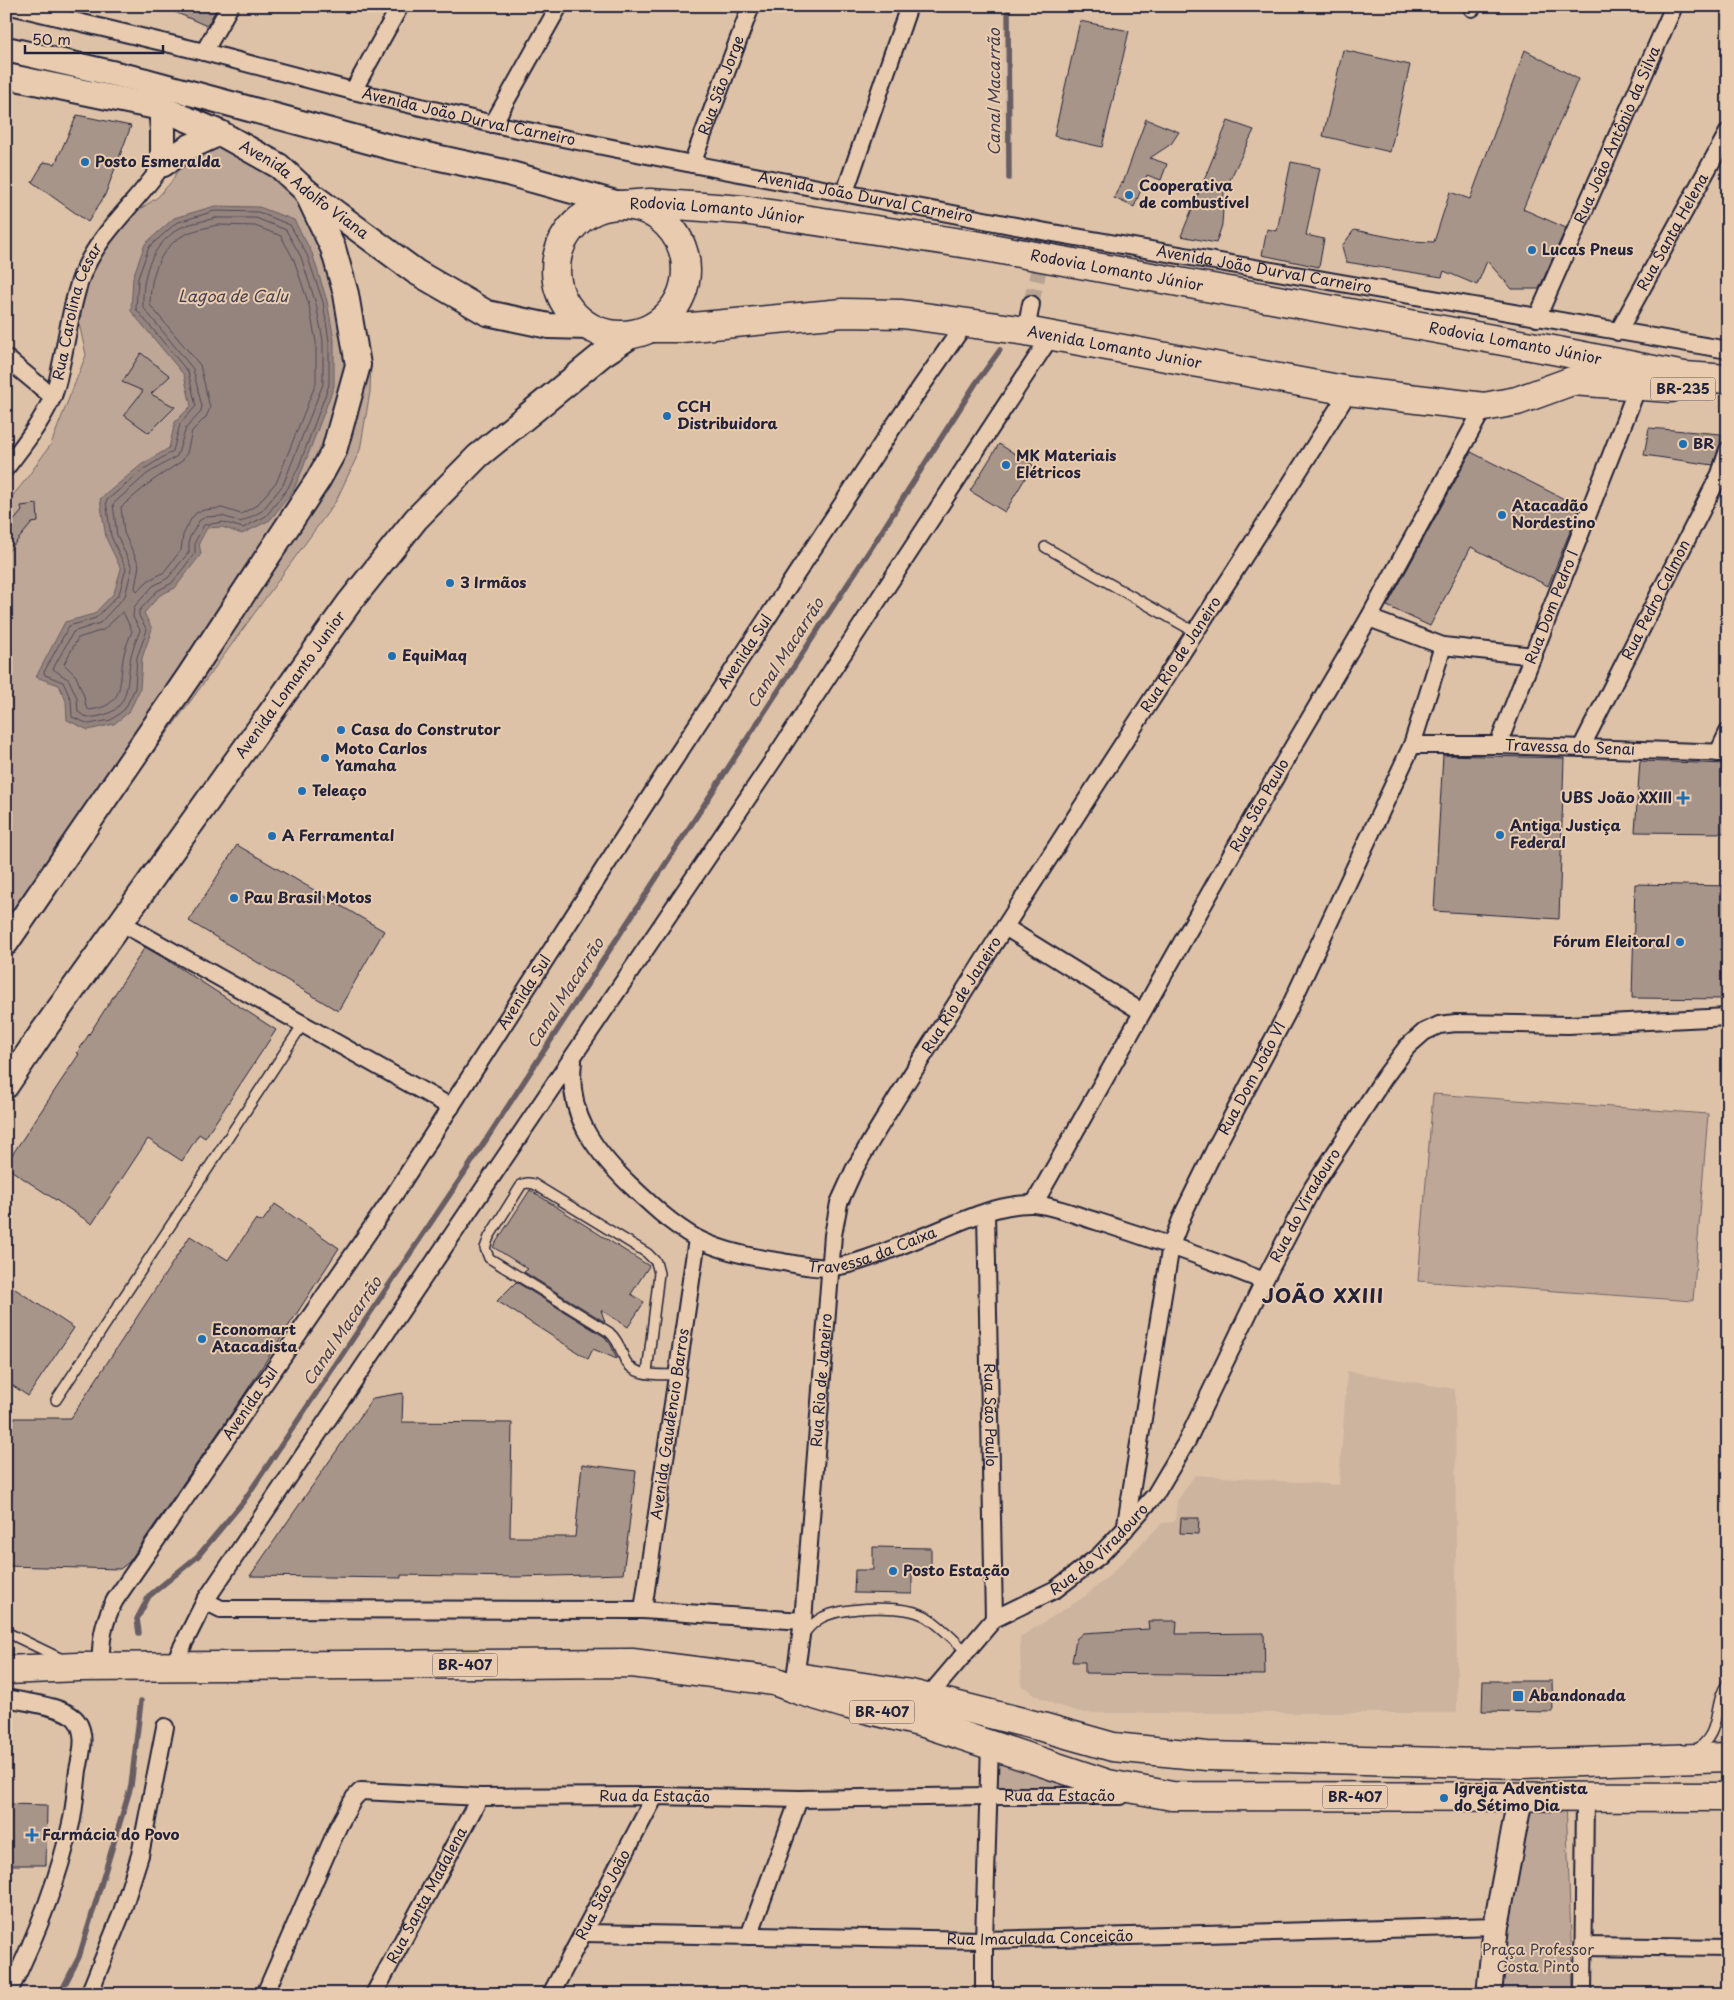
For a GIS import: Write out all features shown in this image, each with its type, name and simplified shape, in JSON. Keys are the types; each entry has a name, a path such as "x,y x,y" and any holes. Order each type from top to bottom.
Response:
{"highway":[{"name":"Rodovia Lomanto Júnior","path":"623,205 650,203 743,210 975,245 1553,350 1684,376 1728,379"},
{"path":"623,205 643,209 661,219 676,234 684,252 687,273 682,295 670,314 642,332 610,335 589,327 572,313 560,293 556,272 560,250 570,231 584,217 603,208 623,205"},
{"name":"Avenida Lomanto Junior","path":"642,332 843,313 902,314 1038,334 1349,391 1484,407 1517,401 1572,381"},
{"name":"Rodovia Lomanto Júnior","path":"1572,381 1728,392"},
{"name":"BR-407","path":"6,1670 90,1667 632,1663 854,1685 928,1698 1113,1747 1207,1756 1521,1764 1728,1757"},
{"name":"BR-407","path":"785,1679 798,1690 927,1724 1108,1784 1172,1796 1728,1797"}],"main road":[{"name":"Rodovia Lomanto Júnior","path":"6,49 146,81 390,148 504,172 623,205"},
{"name":"Avenida Adolfo Viana","path":"6,76 161,108 220,133 279,166 306,191 416,272 487,313 549,326 589,327"},
{"path":"161,108 164,130 163,164"},
{"path":"163,164 188,147 220,133"},
{"path":"6,943 215,637 313,488 334,450 358,365 346,294 333,248 306,191"},
{"name":"Avenida Lomanto Junior","path":"6,1086 120,922 349,603 416,519 478,456 603,354 642,332"},
{"path":"1489,1994 1496,1926 1520,1798"}],"street":[{"name":"Avenida João Durval Carneiro","path":"11,6 493,124 692,164 1047,232 1728,350"},
{"path":"204,52 230,6"},
{"path":"353,90 400,6"},
{"path":"493,124 559,6"},
{"name":"Rua São Jorge","path":"692,164 752,6"},
{"path":"845,192 909,6"},
{"name":"Rua João Antônio da Silva","path":"1537,318 1672,7"},
{"name":"Rua Santa Helena","path":"1618,332 1728,132"},
{"name":"Rua Carolina César","path":"6,468 38,425 53,397 74,302 83,274 98,245 114,222 163,164"},
{"path":"1043,250 1047,232"},
{"path":"153,1667 205,1600 573,1059 774,759 1038,334 1031,304"},
{"name":"Avenida Sul","path":"90,1667 100,1640 106,1615 115,1600 392,1198 666,772 891,430 966,322"},
{"path":"6,358 53,397"},
{"name":"Rua Dom Pedro I","path":"1498,745 1638,386"},
{"name":"Rua Rio de Janeiro","path":"785,1679 800,1639 803,1621 833,1235 839,1203 854,1170 1005,927 1259,536 1349,391"},
{"name":"Rua São Paulo","path":"1034,1204 1280,769 1369,618 1484,407"},
{"name":"Rua Pedro Calmon","path":"1580,748 1720,474 1728,450"},
{"path":"1369,618 1444,646 1534,656"},
{"name":"Rua Dom João VI","path":"1124,1530 1171,1245 1184,1212 1217,1145 1287,1013 1412,744 1444,646"},
{"path":"1723,753 1728,732"},
{"name":"Travessa do Senai","path":"1412,744 1723,753"},
{"path":"120,922 451,1107"},
{"path":"1005,927 1142,1012"},
{"name":"Rua do Viradouro","path":"928,1698 994,1619 1056,1589 1099,1556 1155,1495 1187,1441 1264,1281 1314,1187 1384,1078 1407,1047 1424,1032 1439,1026 1456,1023 1568,1025 1728,1017"},
{"name":"Travessa da Caixa","path":"573,1059 571,1080 576,1106 582,1123 604,1160 649,1203 675,1224 697,1239 722,1248 764,1259 831,1268 864,1258 986,1212 1008,1206 1034,1204 1073,1214 1171,1245 1264,1281"},
{"name":"Rua São Paulo","path":"986,1212 994,1619"},
{"name":"Avenida Gaudêncio Barros","path":"643,1610 697,1239"},
{"path":"205,1600 221,1609 228,1610 643,1610 803,1621"},
{"path":"6,1698 54,1708 72,1715 78,1722 82,1739 72,1818 59,1866 25,1959 8,1994"},
{"path":"89,1994 121,1915 140,1855 166,1727"},
{"path":"984,1994 990,1744"},
{"name":"Rua da Estação","path":"265,1994 338,1827 354,1798 361,1791 480,1797 655,1796 799,1800 988,1796 1172,1796"},
{"name":"Rua São João","path":"551,1994 655,1796"},
{"name":"Rua Santa Madalena","path":"374,1994 480,1797"},
{"path":"1583,1994 1584,1797"},
{"path":"749,1936 799,1800"},
{"name":"Rua Imaculada Conceição","path":"584,1933 984,1940 1496,1926"},
{"path":"1582,1946 1728,1948"}],"lane":[{"path":"1045,547 1195,632"},
{"path":"56,1400 303,1024"},
{"path":"647,1373 659,1273 656,1262 647,1253 534,1184 522,1184 489,1237 485,1248 489,1258 608,1332 621,1348 629,1366 636,1371 647,1373 676,1375"},
{"path":"800,1639 810,1626 824,1617 869,1609 905,1610 925,1616 966,1651"},
{"path":"6,1632 90,1667"},
{"path":"1676,1759 1696,1750 1707,1742 1715,1725 1722,1692 1728,1682"}],"shaded area":[{"path":"1347,1371 1455,1389 1457,1713 1084,1713 1056,1705 1037,1696 1021,1685 1020,1637 1084,1597 1109,1576 1162,1523 1175,1522 1177,1501 1195,1475 1339,1485"}],"green space":[{"path":"227,144 278,177 312,214 354,294 371,363 370,392 360,450 336,501 6,955 6,642 11,629 6,614 6,504 51,444 86,355 79,323 80,299 89,273 124,220 158,197 172,181 184,157 195,150"},
{"path":"1433,1094 1708,1114 1693,1301 1418,1281"},
{"path":"1003,1755 1096,1788 995,1789 997,1763"},
{"name":"Praça Professor Costa Pinto","path":"1566,1800 1573,1994 1500,1994 1525,1802"}],"water":[{"name":"Lagoa de Calu","path":"215,206 259,207 294,220 312,253 327,301 334,340 334,386 293,491 270,520 242,534 222,527 207,528 199,543 201,554 175,588 160,595 144,613 152,629 142,658 140,689 129,712 114,724 88,730 67,720 66,701 59,685 36,677 65,622 94,614 114,593 121,569 106,538 100,499 141,465 169,448 175,422 191,406 184,375 131,311 133,277 145,244 174,218"}],"building":[{"path":"161,6 218,6 207,26"},
{"path":"1080,21 1129,31 1102,147 1054,136"},
{"path":"1343,50 1410,65 1390,152 1323,136"},
{"path":"1525,50 1578,79 1523,209 1566,228 1539,289 1512,289 1487,261 1477,285 1444,271 1442,277 1346,262 1342,246 1354,230 1410,241 1434,242 1450,192 1470,199"},
{"path":"77,115 131,126 105,195 88,222 32,182 44,162 55,164"},
{"path":"1146,119 1179,132 1171,144 1150,158 1167,164 1161,180 1147,175 1134,207 1114,198 1121,182 1123,183"},
{"path":"1228,121 1254,130 1224,192 1222,225 1216,243 1181,236"},
{"path":"1291,162 1320,168 1306,235 1324,239 1319,267 1262,255 1267,229 1277,231"},
{"path":"141,353 170,376 151,394 175,407 149,433 124,415 143,391 122,382"},
{"path":"1649,428 1721,434 1720,445 1713,465 1644,455"},
{"path":"999,444 1033,465 1005,512 970,491"},
{"path":"1471,452 1580,507 1548,586 1471,547 1430,626 1387,606"},
{"path":"37,504 38,522 32,523 6,554 6,530 22,511 21,506"},
{"name":"Antiga Justiça Federal","path":"1443,755 1564,758 1559,919 1434,911"},
{"name":"UBS João XXIII","path":"1640,761 1728,764 1728,833 1635,832"},
{"path":"237,845 384,931 338,1011 189,921"},
{"name":"Fórum Eleitoral","path":"1635,884 1728,886 1728,999 1632,998"},
{"path":"145,947 276,1030 205,1138 199,1134 182,1161 148,1139 92,1224 6,1167 6,1164 79,1054 77,1053"},
{"path":"530,1190 649,1266 631,1294 644,1302 628,1327 601,1310 605,1322 524,1272 528,1269 493,1247"},
{"name":"Economart Atacadista","path":"275,1204 339,1248 242,1398 129,1562 120,1569 6,1566 6,1418 71,1418 190,1236 228,1260 256,1219 262,1222"},
{"path":"516,1282 605,1337 617,1359 593,1349 588,1359 497,1301"},
{"path":"6,1283 74,1328 28,1396 6,1381"},
{"path":"403,1393 402,1422 512,1423 510,1537 575,1537 582,1464 636,1471 623,1574 518,1577 401,1575 401,1578 250,1576 373,1398"},
{"path":"1181,1518 1199,1518 1198,1534 1180,1533"},
{"name":"Posto Estação","path":"873,1547 931,1548 931,1572 912,1571 912,1594 854,1593 855,1570 873,1570"},
{"path":"1148,1621 1177,1621 1176,1634 1264,1633 1265,1675 1085,1673 1085,1662 1072,1662 1076,1639 1083,1633 1149,1629"},
{"name":"Abandonada","path":"1483,1681 1552,1681 1553,1712 1482,1711"},
{"name":"Farmácia do Povo","path":"6,1804 47,1805 46,1865 6,1865"}],"waterway":[{"name":"Canal Macarrão","path":"1008,6 1009,178"},
{"name":"Canal Macarrão","path":"139,1633 137,1619 149,1596 198,1556 243,1502 469,1166 877,539 976,383 1000,350"},
{"name":"Canal Macarrão","path":"60,1994 79,1957 131,1786 141,1701"}],"tunnel":[{"path":"1031,304 1043,250"}],"place":[{"name":"Posto Esmeralda","path":"85,162"},
{"name":"Cooperativa de combustível","path":"1129,195"},
{"name":"Lucas Pneus","path":"1532,250"},
{"name":"CCH Distribuidora","path":"667,416"},
{"name":"BR","path":"1683,444"},
{"name":"MK Materiais Elétricos","path":"1006,465"},
{"name":"Atacadão Nordestino","path":"1502,515"},
{"name":"3 Irmãos","path":"450,583"},
{"name":"EquiMaq","path":"392,656"},
{"name":"Casa do Construtor","path":"341,730"},
{"name":"Moto Carlos Yamaha","path":"325,758"},
{"name":"Teleaço","path":"302,791"},
{"name":"UBS João XXIII","path":"1683,798"},
{"name":"Antiga Justiça Federal","path":"1500,835"},
{"name":"A Ferramental","path":"272,836"},
{"name":"Pau Brasil Motos","path":"234,898"},
{"name":"Fórum Eleitoral","path":"1680,942"},
{"name":"Economart Atacadista","path":"202,1339"},
{"name":"Posto Estação","path":"893,1571"},
{"name":"Abandonada","path":"1518,1696"},
{"name":"Igreja Adventista do Sétimo Dia","path":"1444,1798"},
{"name":"Farmácia do Povo","path":"32,1835"}],"district":[{"name":"JOÃO XXIII","path":"1323,1296"}]}
